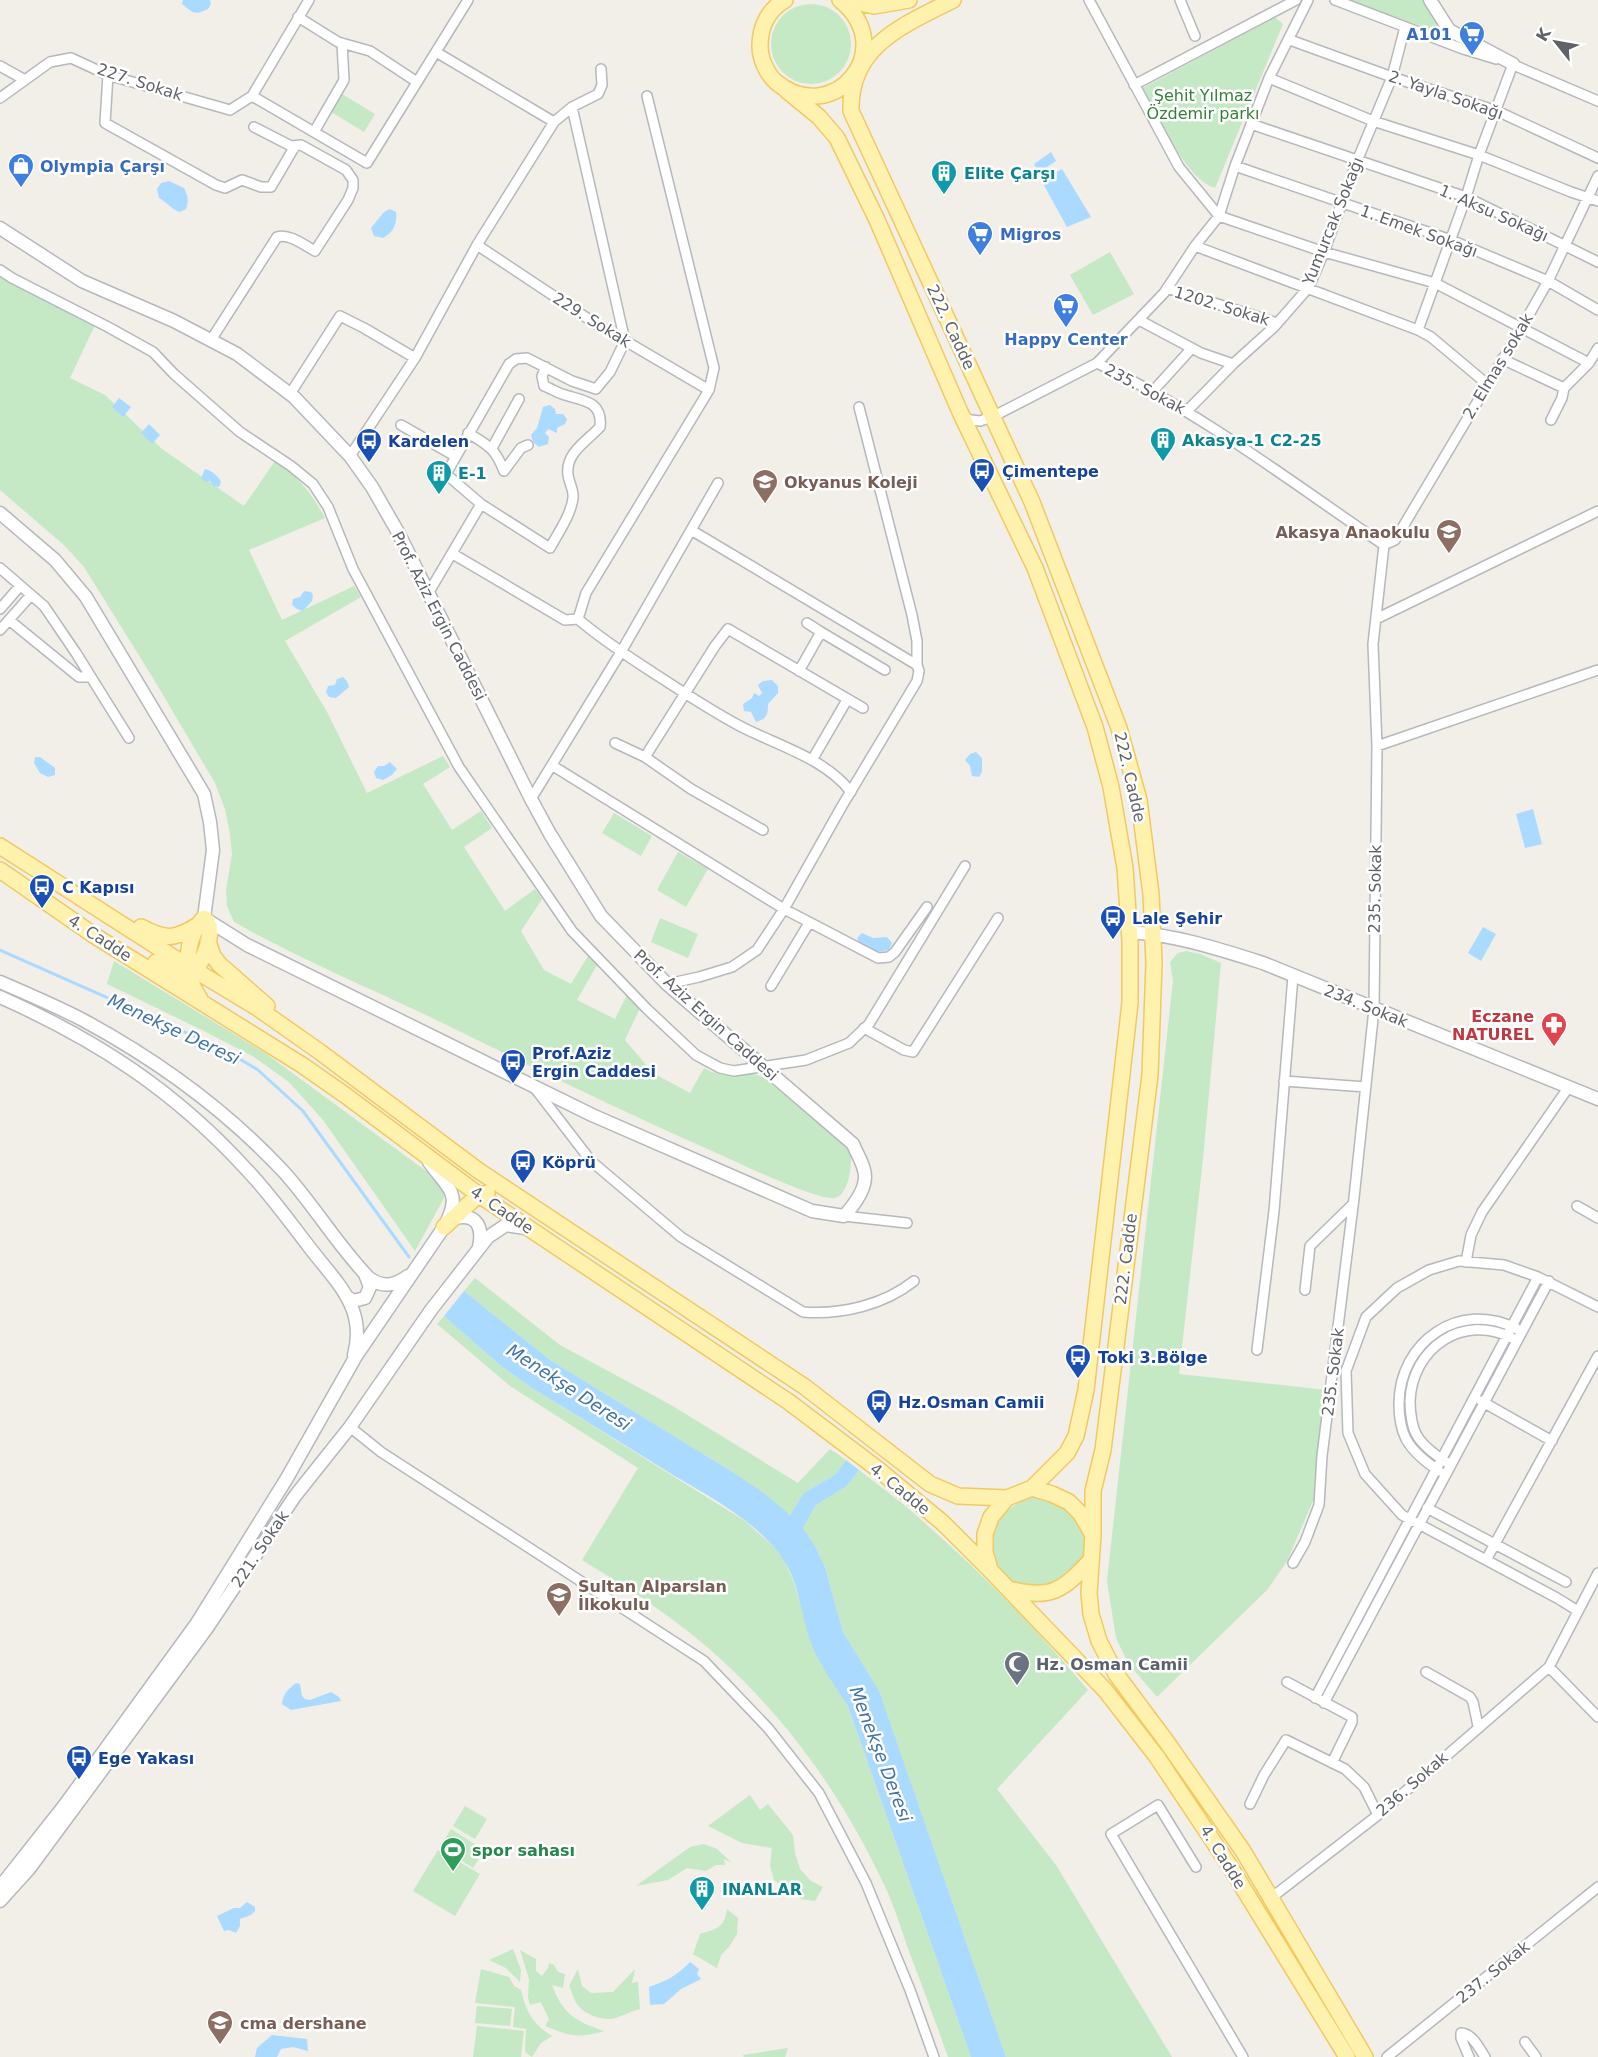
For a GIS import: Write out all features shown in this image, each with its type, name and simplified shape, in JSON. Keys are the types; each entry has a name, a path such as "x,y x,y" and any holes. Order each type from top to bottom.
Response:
{"main road":[{"path":"767,17 771,0"},
{"path":"767,17 778,4 785,0"},
{"name":"222. Cadde","path":"840,0 852,9 861,23 865,40 863,56 850,94 851,111 1032,502 1119,728 1139,800 1151,894 1155,963 1150,1075 1104,1450 1093,1491 1093,1534"},
{"path":"845,0 874,6 909,0"},
{"path":"786,90 801,96 817,97 832,93 846,84 877,46 891,33 953,0"},
{"name":"222. Cadde","path":"767,17 761,32 760,49 764,65 773,79 819,117 837,138 877,220 963,419 1035,568 1095,728 1111,786 1125,868 1130,932 1130,1003 1086,1390 1076,1436 1067,1453 1032,1488"},
{"name":"4. Cadde","path":"0,846 190,970 256,1007 479,1171 805,1388 930,1484 958,1496 1007,1498"},
{"name":"4. Cadde","path":"0,870 76,924 345,1095 479,1195 789,1402 879,1470 943,1523 990,1570"},
{"path":"95,908 164,937 182,935 201,921"},
{"path":"76,924 105,932 172,972 184,976 201,962 208,941 209,927 201,921"},
{"path":"201,921 190,970 192,988 204,1004"},
{"path":"208,941 213,956 219,964 309,1044"},
{"path":"450,1223 479,1195 490,1193 556,1222"},
{"path":"1032,1488 1069,1502 1082,1514 1093,1534 1091,1560 1063,1587 1047,1594 1030,1595 1009,1589 990,1570 985,1552 985,1534 991,1517 1007,1498 1032,1488"},
{"name":"4. Cadde","path":"1091,1560 1089,1593 1091,1614 1099,1641 1116,1674 1243,1851 1365,2057"},
{"name":"4. Cadde","path":"1009,1589 1105,1690 1157,1757 1229,1865 1347,2057"}],"street":[{"path":"309,0 252,96 367,163 468,0"},
{"path":"1089,0 1179,167 1219,216 1324,252 1435,283 1589,363"},
{"path":"1180,0 1196,36"},
{"path":"1134,85 1296,0"},
{"path":"963,419 980,421 992,417 1097,363 1167,288 1195,246 1219,216 1235,166 1269,78 1308,0"},
{"path":"1335,0 1463,49 1513,64"},
{"path":"1430,0 1449,30 1513,64 1598,101"},
{"path":"298,17 318,31 342,43 370,51 417,82"},
{"name":"Yumurcak Sokağı","path":"1187,411 1277,323 1309,287 1392,77 1405,27"},
{"name":"2. Yayla Sokağı","path":"1290,40 1392,77 1497,111 1598,158"},
{"path":"314,132 344,80 342,43"},
{"path":"436,52 554,122"},
{"name":"227. Sokak","path":"0,98 50,62 71,58 108,75 230,110 252,96"},
{"path":"1418,330 1513,64"},
{"path":"0,66 25,80"},
{"path":"350,456 415,358 477,245 554,122 572,107 598,94 602,85 601,69"},
{"path":"108,75 105,123 216,185 225,188 242,180 261,187 271,187 295,146"},
{"path":"1269,78 1373,121 1479,155 1598,201"},
{"path":"578,619 586,593 709,390 714,368 647,96"},
{"path":"546,367 542,375 544,386 589,402 596,407 601,416 600,427 579,446 570,460 567,473 573,495 570,508 550,548 481,504 446,474 509,364 516,359 527,358 546,367 572,381 596,389 610,372 625,341 572,107"},
{"name":"1. Aksu Sokağı","path":"1251,124 1466,197 1598,262"},
{"path":"211,340 277,237 288,236 315,251 350,194 353,180 346,171 301,145 295,146 254,127"},
{"name":"1. Emek Sokağı","path":"1235,166 1451,240 1548,280 1598,309"},
{"name":"2. Elmas sokak","path":"1384,545 1395,540 1522,327 1548,280 1598,176"},
{"name":"Prof. Aziz Ergin Caddesi","path":"0,228 82,280 174,321 237,354 290,394 350,456 372,487 399,534 531,799 600,916 667,984 853,1143 865,1172 861,1192 844,1216"},
{"name":"229. Sokak","path":"477,245 593,322 709,390"},
{"path":"1195,246 1309,287 1418,330 1431,337 1487,384"},
{"path":"0,270 153,352 174,374 240,432 291,466 313,484 328,507 353,569 459,767 572,931 647,1009 696,1055 720,1068 734,1071 806,1060 849,1043 869,1024 965,866"},
{"name":"1202. Sokak","path":"1167,288 1277,323"},
{"path":"290,394 340,316 415,358"},
{"path":"1139,320 1192,348 1233,364"},
{"path":"1153,391 1192,348"},
{"path":"1551,420 1563,398 1564,388 1589,363 1598,348"},
{"path":"1502,358 1564,388"},
{"name":"235. Sokak","path":"1097,363 1187,411 1384,545 1373,644 1377,746 1374,1009 1322,1456 1319,1505 1305,1542 1293,1563"},
{"path":"492,448 519,399"},
{"path":"667,984 732,967 757,950 784,909 917,681 919,671 917,641 912,615 859,406"},
{"path":"401,425 455,456"},
{"path":"468,433 498,454 504,471 521,448 528,445"},
{"path":"531,799 621,652 718,483"},
{"path":"429,592 481,504"},
{"path":"1376,619 1598,512"},
{"path":"0,513 55,560 86,597 204,794 213,850 201,921 592,1115 812,1210 907,1223"},
{"path":"691,530 917,665"},
{"path":"453,554 566,620 578,619 597,636 621,652 738,725 812,760 843,781 851,792"},
{"path":"0,568 44,606 129,738"},
{"path":"0,609 20,586"},
{"path":"0,630 31,595"},
{"path":"9,620 79,677 91,677"},
{"path":"807,623 885,670"},
{"path":"645,757 728,629 863,708"},
{"path":"799,670 821,632"},
{"path":"1377,746 1598,670"},
{"path":"812,760 847,700"},
{"path":"615,743 645,757 691,789 763,830"},
{"path":"553,766 784,909 867,954 883,959 895,952 927,907"},
{"path":"864,1028 904,1050 913,1052 999,918"},
{"path":"771,986 809,922"},
{"name":"234. Sokak","path":"1130,932 1153,934 1212,946 1263,963 1598,1099"},
{"path":"1257,1350 1274,1211 1293,976"},
{"path":"0,982 81,1019 160,1066 194,1091 240,1128 284,1173 365,1274 376,1283 389,1285 402,1280 416,1269"},
{"path":"0,997 57,1023 108,1052 188,1112 249,1171 273,1199 354,1308 359,1330 351,1365"},
{"path":"1284,1080 1366,1087"},
{"path":"534,1087 591,1161 681,1236 803,1312 823,1314 840,1312 898,1294 914,1281"},
{"path":"1466,1262 1471,1236 1482,1212 1568,1088"},
{"path":"0,1887 64,1806 197,1623 287,1478 351,1365 450,1223 453,1198 449,1186 424,1155"},
{"path":"1305,1290 1310,1246 1353,1204"},
{"path":"1577,1206 1598,1218"},
{"path":"450,1223 466,1217 478,1224 482,1234 479,1249"},
{"name":"221. Sokak","path":"0,1901 29,1869 207,1628 295,1497 350,1427 411,1337 488,1237 506,1225 518,1226 535,1233"},
{"path":"1578,1611 1402,1515 1365,1474 1348,1434 1346,1371 1366,1317 1396,1288 1429,1270 1459,1261 1504,1265 1549,1281 1598,1306"},
{"path":"345,1295 353,1301 365,1298 370,1287 365,1274"},
{"path":"1315,1698 1538,1277"},
{"path":"1324,1703 1549,1281"},
{"path":"1448,1470 1436,1468 1421,1457 1406,1440 1399,1415 1399,1387 1407,1362 1424,1341 1447,1325 1472,1319 1488,1320 1513,1327 1520,1336"},
{"path":"1448,1470 1441,1459 1417,1437 1410,1411 1411,1389 1418,1366 1432,1348 1452,1335 1475,1329 1508,1336 1520,1336"},
{"path":"1486,1560 1598,1356"},
{"path":"1474,1397 1552,1441"},
{"path":"350,1427 381,1452 704,1661 768,1728 819,1793 866,1883 934,2057"},
{"path":"1427,1508 1566,1582"},
{"path":"1598,1573 1549,1667 1598,1717"},
{"name":"236. Sokak","path":"1271,1898 1378,1815 1478,1726 1549,1667"},
{"path":"1426,1672 1470,1697 1478,1726"},
{"path":"1287,1682 1352,1717 1353,1722 1332,1763"},
{"path":"1250,1804 1286,1740 1346,1770 1364,1787 1378,1815"},
{"path":"1196,1867 1158,1806 1111,1834 1243,2057"},
{"name":"237. Sokak","path":"1387,2057 1598,1887"},
{"path":"1469,2057 1461,2033 1466,2033 1472,2038 1485,2057"},
{"path":"1525,2042 1536,2057"}],"green space":[{"path":"1348,0 1423,0 1443,34"},
{"path":"811,4 826,7 839,16 848,29 851,44 848,59 839,72 826,81 811,84 796,81 783,72 774,59 771,44 774,29 783,16 796,7"},
{"name":"Şehit Yılmaz Özdemir parkı","path":"1275,17 1283,24 1215,188 1204,182 1183,160 1143,88"},
{"path":"342,94 375,114 364,132 331,112"},
{"path":"1110,252 1134,294 1093,315 1070,275"},
{"path":"0,277 95,325 70,378 105,395 162,449 244,506 275,461 304,486 325,518 249,550 282,620 354,586 361,597 285,641 327,712 367,793 443,756 450,767 423,784 452,830 481,811 492,828 464,847 505,911 535,889 542,899 521,931 544,970 571,984 588,956 597,965 577,1000 615,1019 627,995 640,1008 625,1040 653,1073 690,1093 704,1068 722,1074 751,1074 766,1079 850,1150 849,1177 840,1196 827,1198 813,1194 761,1173 305,959 234,922 227,906 226,890 232,854 230,834 225,809 215,783 84,567 65,546 0,490"},
{"path":"614,813 652,836 641,856 602,833"},
{"path":"678,852 708,869 686,907 657,890"},
{"path":"660,918 698,934 688,958 651,942"},
{"path":"1186,951 1221,963 1203,1159 1179,1374 1327,1390 1314,1499 1287,1561 1268,1589 1157,1697 1128,1663 1116,1638 1107,1581 1173,981 1170,962 1178,953"},
{"path":"114,961 265,1053 437,1179 443,1188 444,1198 415,1251 323,1120 289,1082 254,1057 107,984"},
{"path":"475,1278 560,1345 671,1405 798,1483 830,1449 846,1460 836,1474 804,1493 790,1515 731,1471 550,1360 464,1291"},
{"path":"444,1316 501,1366 532,1388 745,1521 774,1547 785,1562 820,1662 848,1706 971,2057 948,2057 887,1891 847,1814 797,1742 769,1708 707,1647 651,1604 582,1560 638,1468 510,1386 437,1324"},
{"path":"859,1470 911,1510 991,1584 1088,1690 997,1789 1056,1865 1172,2057 1006,2057 879,1692 843,1632 825,1567 803,1528 816,1505 847,1486"},
{"path":"1036,1496 1066,1502 1090,1539 1083,1569 1042,1592 1011,1582 997,1563 993,1539 995,1529 1007,1512 1015,1505"},
{"path":"750,1795 760,1810 768,1804 793,1835 800,1869 811,1881 823,1887 815,1901 801,1899 774,1880 770,1866 772,1848 742,1843 708,1826"},
{"path":"465,1806 487,1819 475,1839 453,1826"},
{"name":"spor sahası","path":"451,1829 484,1850 473,1868 440,1847"},
{"path":"704,1844 717,1849 732,1863 724,1859 725,1865 716,1865 706,1871 687,1868 668,1880 636,1886 690,1847"},
{"path":"438,1850 480,1874 455,1916 413,1891"},
{"path":"727,1909 738,1918 737,1934 721,1955 717,1968 693,1954 700,1934 719,1927 724,1921"},
{"path":"513,1949 521,1970 520,1982 506,1968 489,1960"},
{"path":"520,1950 536,1959 536,1971 542,1976 549,1963 554,1965 558,1972 565,1974 563,1988 552,1985 560,2003 578,2020 604,2031 574,2035 545,2026 549,2019 541,2002 530,2005 529,1979"},
{"path":"481,1969 509,1977 514,1986 521,1990 531,2017 552,2036 541,2043 532,2057 525,2052 526,2029 513,2027 515,2007 475,2003"},
{"path":"578,1969 582,1986 591,1993 613,1992 635,1969 632,1983 638,1982 640,2009 612,2019 583,2011 569,1986"},
{"path":"477,2006 512,2009 510,2026 475,2023"},
{"path":"477,2026 524,2031 521,2057 473,2057"},
{"path":"788,2048 785,2057 744,2057 743,2055"}],"water":[{"path":"183,0 210,0 211,4 208,9 198,13 192,12 182,4"},
{"path":"1051,152 1056,161 1038,173 1034,164"},
{"path":"1062,169 1091,217 1067,227 1041,180"},
{"path":"169,181 184,188 186,193 188,201 186,209 180,212 159,198 157,189 161,183"},
{"path":"390,209 396,212 392,230 383,238 374,236 371,228 384,212"},
{"path":"119,398 131,407 123,417 112,407"},
{"path":"550,405 555,409 556,414 563,414 567,419 565,424 557,428 557,433 548,429 545,433 549,437 548,444 539,447 533,442 531,435 537,428 543,407"},
{"path":"149,424 160,435 152,444 141,433"},
{"path":"205,469 219,478 221,482 219,487 201,478"},
{"path":"304,591 311,592 313,595 312,601 303,611 292,605 293,599 300,597"},
{"path":"343,677 349,687 336,698 329,697 326,692 328,686 335,685 337,679"},
{"path":"772,680 778,686 778,693 768,704 765,718 756,722 751,712 744,711 743,704 752,698 754,693 759,696 762,693 758,685 763,681"},
{"path":"976,752 982,758 982,772 979,777 972,776 970,766 965,760 970,754"},
{"path":"35,757 40,757 55,768 55,775 48,777 40,773 34,763"},
{"path":"390,762 397,769 392,775 383,780 376,778 374,772 378,766 384,766"},
{"path":"1533,809 1542,844 1525,848 1516,814"},
{"path":"1483,927 1496,934 1481,961 1468,953"},
{"path":"862,933 873,938 887,937 892,943 889,950 871,953 860,944 857,938"},
{"path":"464,1291 550,1360 731,1471 765,1494 790,1515 804,1493 836,1474 846,1460 859,1470 847,1486 816,1505 803,1528 825,1567 843,1632 879,1691 1006,2057 971,2057 848,1706 815,1651 794,1580 784,1561 760,1533 746,1521 532,1388 501,1366 444,1316"},
{"path":"296,1683 300,1684 302,1696 305,1699 310,1700 331,1692 341,1701 291,1710 282,1704 286,1692"},
{"path":"247,1902 255,1907 255,1911 240,1919 240,1926 236,1933 229,1930 224,1931 217,1916 234,1908 240,1908"},
{"path":"690,1962 699,1969 697,1974 701,1979 681,1989 664,2004 650,2005 649,1987 681,1971"},
{"path":"272,2035 307,2039 308,2051 293,2047 281,2049 277,2057 255,2057 257,2048"}],"waterway":[{"name":"Menekşe Deresi","path":"0,950 223,1049 258,1070 303,1111 409,1257"}],"place":[{"name":"A101","path":"1472,57"},
{"name":"Olympia Çarşı","path":"21,189"},
{"name":"Elite Çarşı","path":"944,196"},
{"name":"Migros","path":"980,257"},
{"name":"Happy Center","path":"1066,329"},
{"name":"Akasya-1 C2-25","path":"1163,463"},
{"name":"Kardelen","path":"369,464"},
{"name":"Çimentepe","path":"982,494"},
{"name":"E-1","path":"439,496"},
{"name":"Okyanus Koleji","path":"765,505"},
{"name":"Akasya Anaokulu","path":"1449,555"},
{"name":"C Kapısı","path":"42,910"},
{"name":"Lale Şehir","path":"1113,941"},
{"name":"Eczane NATUREL","path":"1554,1048"},
{"name":"Prof.Aziz Ergin Caddesi","path":"513,1085"},
{"name":"Köprü","path":"523,1185"},
{"name":"Toki 3.Bölge","path":"1078,1380"},
{"name":"Hz.Osman Camii","path":"879,1425"},
{"name":"Sultan Alparslan İlkokulu","path":"559,1618"},
{"name":"Hz. Osman Camii","path":"1017,1687"},
{"name":"Ege Yakası","path":"79,1781"},
{"name":"spor sahası","path":"453,1873"},
{"name":"INANLAR","path":"702,1912"},
{"name":"cma dershane","path":"220,2046"}]}
